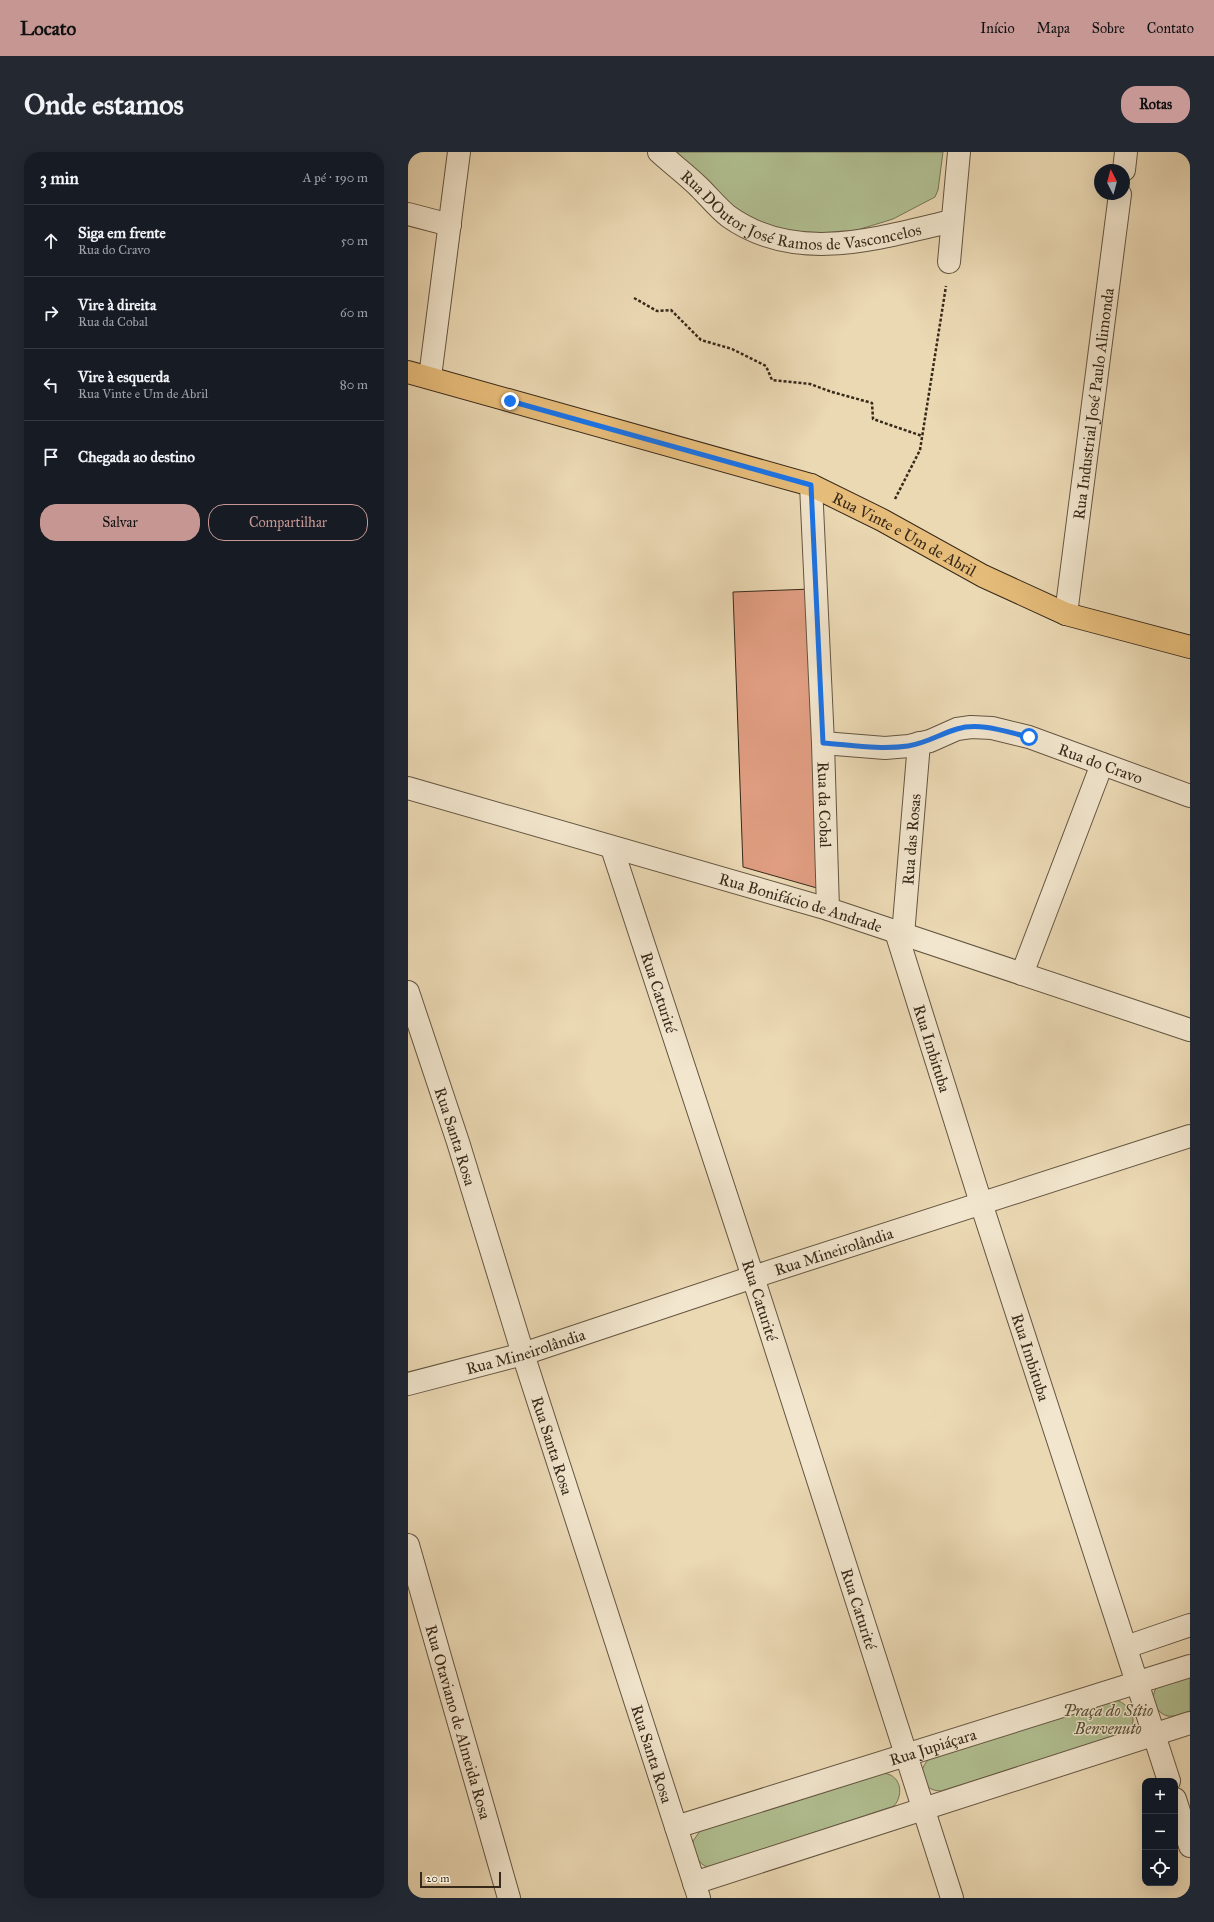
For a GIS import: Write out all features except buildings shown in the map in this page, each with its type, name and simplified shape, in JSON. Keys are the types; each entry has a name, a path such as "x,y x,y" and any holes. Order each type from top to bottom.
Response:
{"main road":[{"name":"Rua Vinte e Um de Abril","path":"408,372 811,485 882,520 984,576 1066,614 1190,647"}],"street":[{"path":"430,378 459,152"},
{"name":"Rua DOutor José Ramos de Vasconcelos","path":"659,152 699,187 728,216 760,233 780,239 832,245 854,242 952,220"},
{"path":"949,262 959,152"},
{"path":"1125,164 1126,152"},
{"name":"Rua Industrial José Paulo Alimonda","path":"1066,614 1119,200"},
{"path":"408,214 450,225"},
{"name":"Rua da Cobal","path":"811,485 823,743 828,909"},
{"name":"Rua do Cravo","path":"823,743 885,748 930,741 957,728 971,726 992,728 1029,737 1190,796"},
{"name":"Rua das Rosas","path":"899,934 919,743"},
{"path":"1022,974 1102,764"},
{"name":"Rua Bonifácio de Andrade","path":"408,788 828,909 899,934 1190,1030"},
{"name":"Rua Caturité","path":"612,848 753,1277 905,1754 924,1807"},
{"name":"Rua Imbituba","path":"899,934 981,1204 1168,1778"},
{"name":"Rua Santa Rosa","path":"408,992 460,1150 523,1354 696,1890"},
{"name":"Rua Mineirolândia","path":"408,1384 523,1354 753,1277 1190,1136"},
{"name":"Rua Otaviano de Almeida Rosa","path":"408,1545 509,1898"},
{"path":"1126,1646 1190,1625"},
{"name":"Rua Jupiáçara","path":"676,1827 905,1754 1190,1666"},
{"path":"696,1890 924,1807 1190,1723"},
{"path":"924,1807 952,1898"},
{"path":"1178,1809 1190,1846"}],"path":[{"path":"882,520 920,450 949,262"},
{"path":"634,298 657,311 671,310 700,340 732,349 766,366 772,380 810,384 832,392 872,403 873,418 922,436"}],"green space":[{"path":"668,152 943,152 938,190 935,197 893,219 834,236 779,229 741,215"},
{"name":"Praça do Sítio Benvenuto","path":"1190,1672 1190,1711 1174,1716 1164,1715 1155,1704 1155,1690 1164,1682"},
{"name":"Praça do Sítio Benvenuto","path":"1112,1699 1124,1704 1129,1708 1132,1714 1132,1724 1123,1734 941,1791 934,1790 924,1783 922,1778 923,1767 932,1757"},
{"path":"881,1773 893,1776 899,1785 899,1795 894,1806 709,1867 702,1864 697,1857 693,1841 700,1831"}],"route":[{"path":"510,401 811,485 823,743 885,748 909,746 930,741 957,728 971,726 992,728 1029,737"}]}
